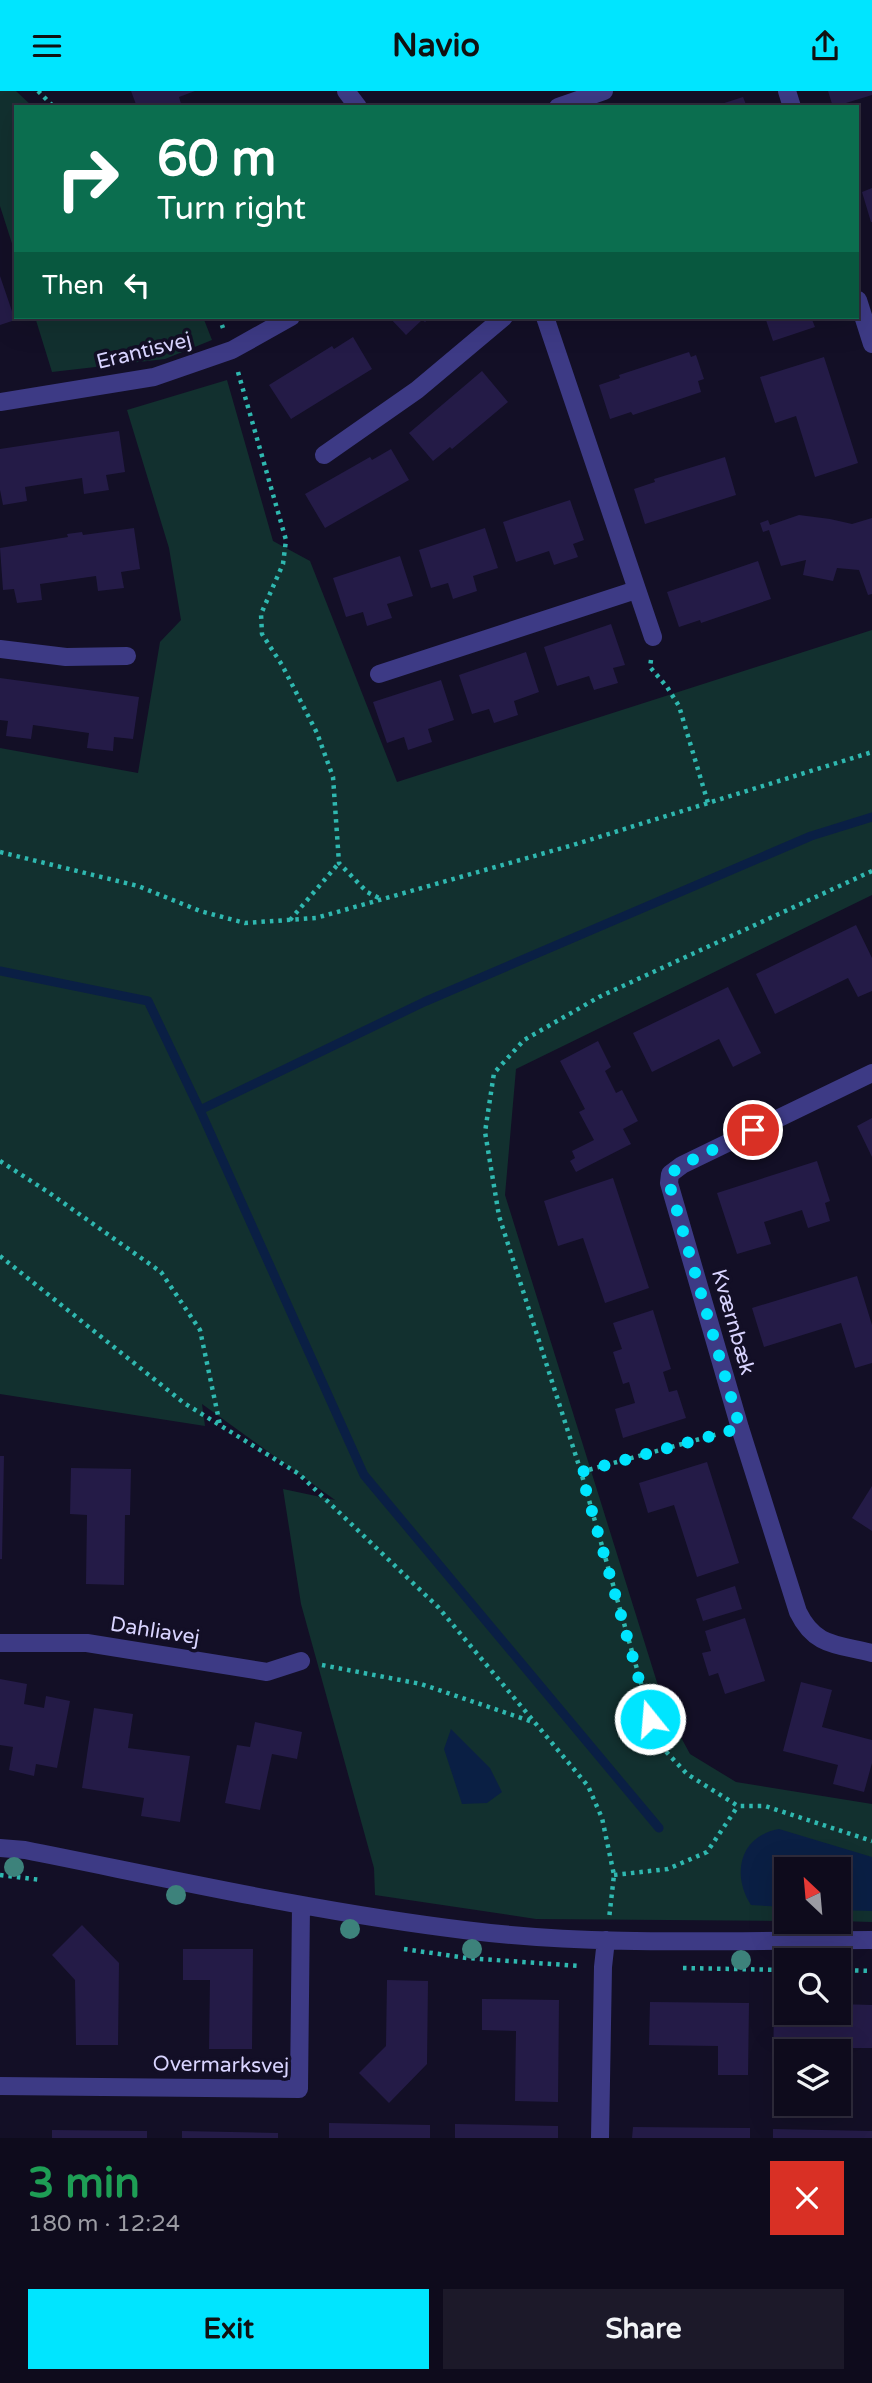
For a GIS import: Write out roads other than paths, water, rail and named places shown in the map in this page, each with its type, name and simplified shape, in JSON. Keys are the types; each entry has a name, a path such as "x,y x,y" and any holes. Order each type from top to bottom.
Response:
{"street":[{"path":"564,105 604,91"},
{"path":"859,303 872,344"},
{"name":"Erantisvej","path":"0,402 154,377 232,351 288,319"},
{"path":"324,455 417,390 501,319"},
{"path":"546,319 653,637"},
{"path":"379,674 636,590"},
{"path":"0,649 65,657 127,656"},
{"name":"Kværnbæk","path":"872,1073 682,1165 670,1174 670,1192 798,1612 807,1630 823,1640 872,1653"},
{"name":"Dahliavej","path":"0,1643 87,1643 267,1672 301,1661"},
{"path":"0,1848 25,1850 301,1905 465,1930 606,1940 872,1940"},
{"name":"Overmarksvej","path":"0,2086 299,2089 301,1905"},
{"path":"600,2138 603,1967 606,1940"}],"water":[{"path":"451,1729 490,1768 502,1792 487,1803 462,1804 444,1749"},
{"path":"779,1829 872,1857 872,1911 851,1910 851,1857 774,1857 774,1906 751,1905 741,1881 743,1858 755,1839"}],"waterway":[{"path":"0,971 148,1001 200,1110 424,1002 811,836 872,817"},
{"path":"200,1110 364,1475 659,1828"}]}
